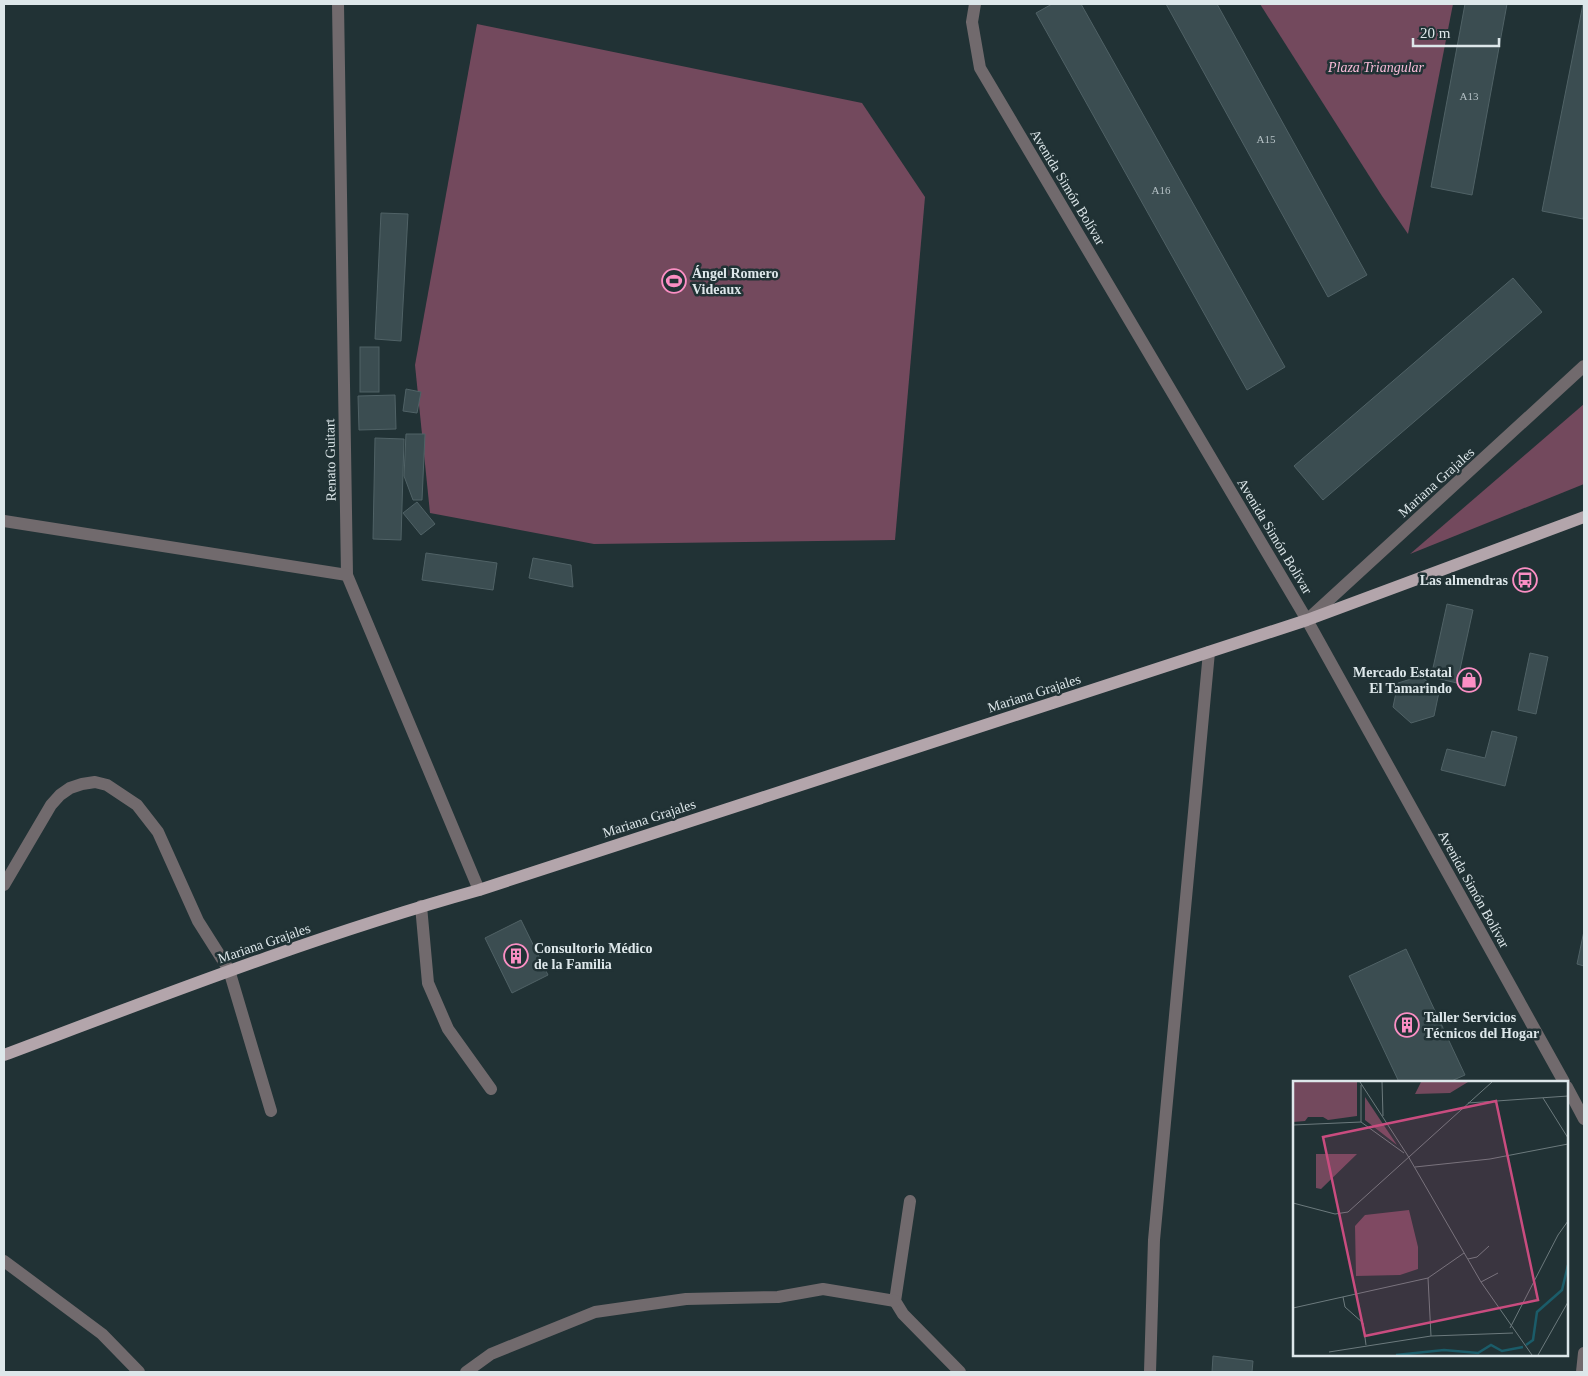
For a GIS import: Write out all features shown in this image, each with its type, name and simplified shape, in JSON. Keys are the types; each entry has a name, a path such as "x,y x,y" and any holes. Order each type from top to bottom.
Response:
{"main road":[{"name":"Mariana Grajales","path":"4,1055 229,970 1307,620 1584,517"}],"street":[{"name":"Renato Guitart","path":"338,4 347,575 479,890"},
{"name":"Avenida Simón Bolívar","path":"975,4 972,22 980,68 1307,620 1563,1081"},
{"name":"Mariana Grajales","path":"1307,620 1584,366"},
{"path":"4,521 347,575"},
{"path":"1150,1372 1154,1240 1209,652"},
{"path":"4,885 51,804 70,788 95,782 107,785 137,806 158,832 198,921 229,970 270,1111"},
{"path":"422,906 428,982 448,1029 491,1089"},
{"path":"1568,1089 1584,1119"},
{"path":"910,1201 895,1302 903,1314 960,1372"},
{"path":"4,1261 102,1334 139,1372"},
{"path":"466,1372 491,1354 595,1312 686,1300 778,1297 823,1289 895,1302"},
{"path":"1582,1372 1584,1353"}],"green space":[{"name":"Plaza Triangular","path":"1260,4 1453,4 1408,234 1382,196"},
{"name":"Ángel Romero Videaux","path":"477,24 862,103 925,197 895,540 594,544 430,513 415,365"},
{"name":"Las almendras","path":"1584,404 1584,484 1410,554"}],"building":[{"path":"1052,4 1081,4 1285,367 1247,390 1036,13"},
{"path":"1166,4 1217,4 1367,275 1328,297"},
{"path":"1465,4 1507,4 1472,195 1431,187"},
{"path":"1583,4 1584,212 1583,219 1542,211"},
{"path":"381,213 408,214 401,341 375,339"},
{"path":"1513,278 1542,312 1323,500 1294,466"},
{"path":"360,347 379,347 379,392 360,392"},
{"path":"406,389 421,392 417,413 403,411"},
{"path":"395,395 396,429 359,430 358,396"},
{"path":"406,434 425,434 422,500 413,500 404,476"},
{"path":"375,438 404,439 401,540 373,539"},
{"path":"417,502 435,524 421,535 403,513"},
{"path":"426,553 497,563 493,590 422,580"},
{"path":"533,558 571,565 573,587 529,578"},
{"path":"1447,604 1473,610 1457,683 1431,677"},
{"path":"1530,653 1548,657 1536,714 1518,710"},
{"path":"1421,676 1439,692 1434,716 1411,723 1393,707 1398,683"},
{"path":"1492,731 1517,737 1505,786 1441,770 1447,749 1485,758"},
{"name":"Consultorio Médico de la Familia","path":"521,920 548,975 512,993 485,938"},
{"path":"1584,931 1584,966 1577,964"},
{"name":"Taller Servicios Técnicos del Hogar","path":"1406,949 1465,1075 1451,1081 1399,1081 1349,976"},
{"path":"1213,1356 1253,1361 1252,1372 1212,1372"}],"place":[{"name":"Ángel Romero Videaux","path":"674,281"},
{"name":"Las almendras","path":"1525,580"},
{"name":"Mercado Estatal El Tamarindo","path":"1469,680"},
{"name":"Consultorio Médico de la Familia","path":"516,956"},
{"name":"Taller Servicios Técnicos del Hogar","path":"1407,1025"}]}
